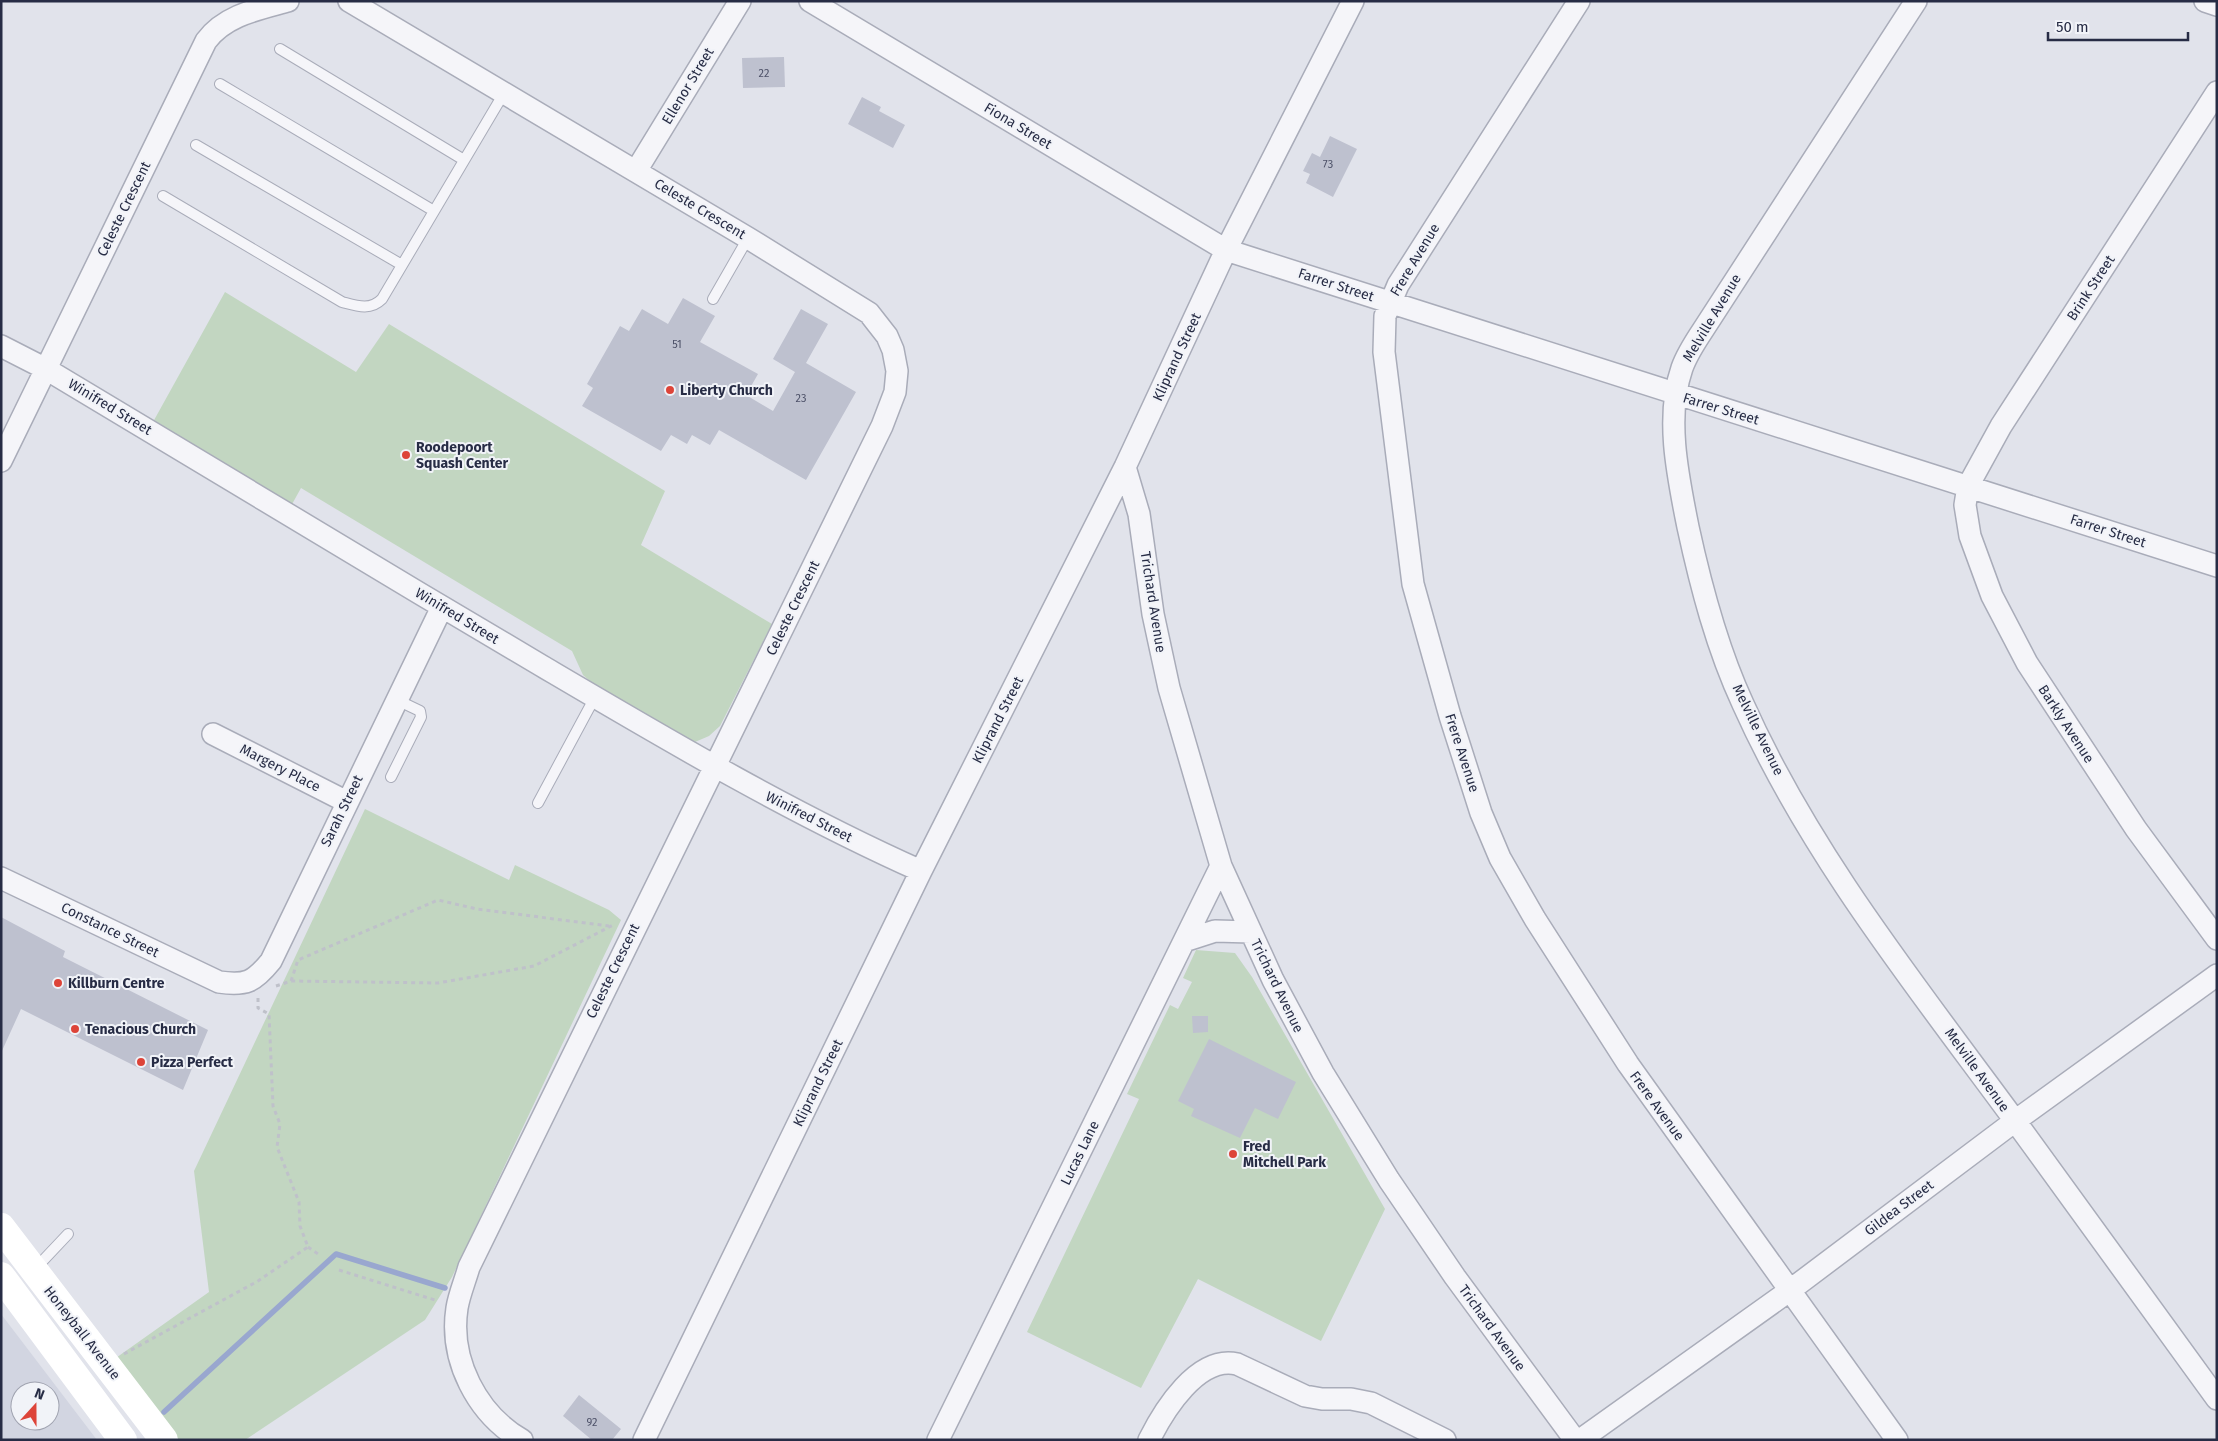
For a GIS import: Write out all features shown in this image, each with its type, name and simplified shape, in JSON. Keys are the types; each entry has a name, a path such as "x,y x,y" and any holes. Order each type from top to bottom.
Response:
{"street":[{"name":"Celeste Crescent","path":"1,461 206,41 220,26 230,20 288,1"},
{"name":"Celeste Crescent","path":"349,1 748,238 868,313 887,336 893,350 898,378 890,407 882,426 716,768 624,949 469,1267 460,1300 456,1337 461,1366 477,1398 498,1423 522,1440"},
{"name":"Ellenor Street","path":"636,171 740,1"},
{"name":"Fiona Street","path":"810,1 1226,250"},
{"name":"Kliprand Street","path":"644,1440 921,871 1125,467 1226,250 1352,1"},
{"name":"Frere Avenue","path":"1579,1 1418,251 1389,303 1383,326 1384,352 1414,584 1450,716 1481,813 1504,865 1600,1024 1897,1440"},
{"name":"Melville Avenue","path":"1916,1 1691,350 1682,368 1675,394 1674,430 1695,558 1717,637 1742,702 1771,760 1840,876 1876,930 2217,1399"},
{"path":"2205,1 2217,5"},
{"name":"Brink Street","path":"1968,486 2001,426 2217,92"},
{"name":"Farrer Street","path":"1226,250 2217,566"},
{"name":"Winifred Street","path":"1,346 46,369 442,607 716,768 841,834 921,871"},
{"name":"Trichard Avenue","path":"1125,467 1139,514 1153,614 1169,688 1221,866 1251,932 1299,1030 1344,1109 1389,1180 1454,1277 1574,1440"},
{"name":"Barkly Avenue","path":"1968,486 1965,505 1970,536 1992,596 2027,663 2136,829 2217,939"},
{"name":"Sarah Street","path":"219,982 237,985 252,981 271,961 442,607"},
{"name":"Margery Place","path":"213,734 347,802"},
{"name":"Lucas Lane","path":"938,1440 1221,866"},
{"name":"Constance Street","path":"1,878 219,982"},
{"path":"1184,941 1215,932 1251,932"},
{"name":"Gildea Street","path":"1580,1440 1789,1291 2015,1120 2217,975"},
{"name":"Honeyball Avenue","path":"1,1227 164,1440"},
{"path":"1,1276 123,1440"},
{"path":"1149,1440 1167,1408 1188,1383 1219,1363 1228,1362 1238,1364 1305,1396 1322,1399 1357,1399 1371,1403 1444,1440"}],"lane":[{"path":"280,49 464,160"},
{"path":"220,84 434,211"},
{"path":"163,196 342,302 361,307 375,306 382,299 504,93"},
{"path":"196,145 402,265"},
{"path":"713,299 748,238"},
{"path":"538,802 595,697"},
{"path":"391,777 421,717 420,711 397,700"},
{"path":"34,1271 68,1234"}],"path":[{"path":"291,981 298,960 438,900 477,909 610,926"},
{"path":"274,987 291,981 438,983 534,966 617,922"},
{"path":"258,993 258,1008 269,1014 273,1106 280,1124 277,1147 299,1202 300,1226 308,1247 318,1254"},
{"path":"122,1355 258,1281 308,1247"},
{"path":"339,1270 447,1305"}],"shaded area":[{"path":"1,1314 52,1381 10,1381 10,1431 60,1431 60,1391 97,1440 1,1440"}],"green space":[{"name":"Roodepoort Squash Center","path":"225,292 356,372 389,324 665,491 641,545 772,624 720,726 709,736 695,742 592,683 583,675 572,651 301,488 291,506 153,422"},
{"path":"365,809 509,880 515,865 609,910 621,920 452,1277 425,1320 245,1440 179,1440 113,1360 209,1292 194,1171"},
{"name":"Fred Mitchell Park","path":"1196,950 1235,953 1252,977 1385,1209 1321,1341 1198,1279 1141,1388 1027,1332 1139,1099 1127,1094 1170,1005 1178,1009 1192,982 1183,978"}],"building":[{"path":"784,57 785,87 743,88 742,58"},
{"path":"862,97 881,107 879,111 905,125 893,148 848,124"},
{"path":"1330,136 1357,149 1333,197 1306,183 1310,174 1303,171 1312,153 1320,157"},
{"name":"Liberty Church","path":"683,298 715,316 700,342 758,374 746,395 773,411 795,372 773,359 801,309 828,324 806,363 856,392 806,480 719,430 710,445 692,435 687,444 671,435 661,451 582,406 593,388 587,384 620,326 629,331 642,309 668,324"},
{"name":"Killburn Centre","path":"1,917 65,951 63,957 208,1030 183,1090 21,1009 1,1053"},
{"path":"1192,1016 1208,1016 1208,1032 1193,1033"},
{"path":"1209,1039 1296,1082 1278,1119 1255,1108 1240,1138 1191,1116 1194,1109 1178,1101"},
{"path":"579,1395 621,1429 612,1440 592,1440 563,1416"}],"waterway":[{"path":"164,1412 336,1254 445,1288"}],"place":[{"name":"Liberty Church","path":"670,390"},
{"name":"Roodepoort Squash Center","path":"406,455"},
{"name":"Killburn Centre","path":"58,983"},
{"name":"Tenacious Church","path":"75,1029"},
{"name":"Pizza Perfect","path":"141,1062"},
{"name":"Fred Mitchell Park","path":"1233,1154"}]}
